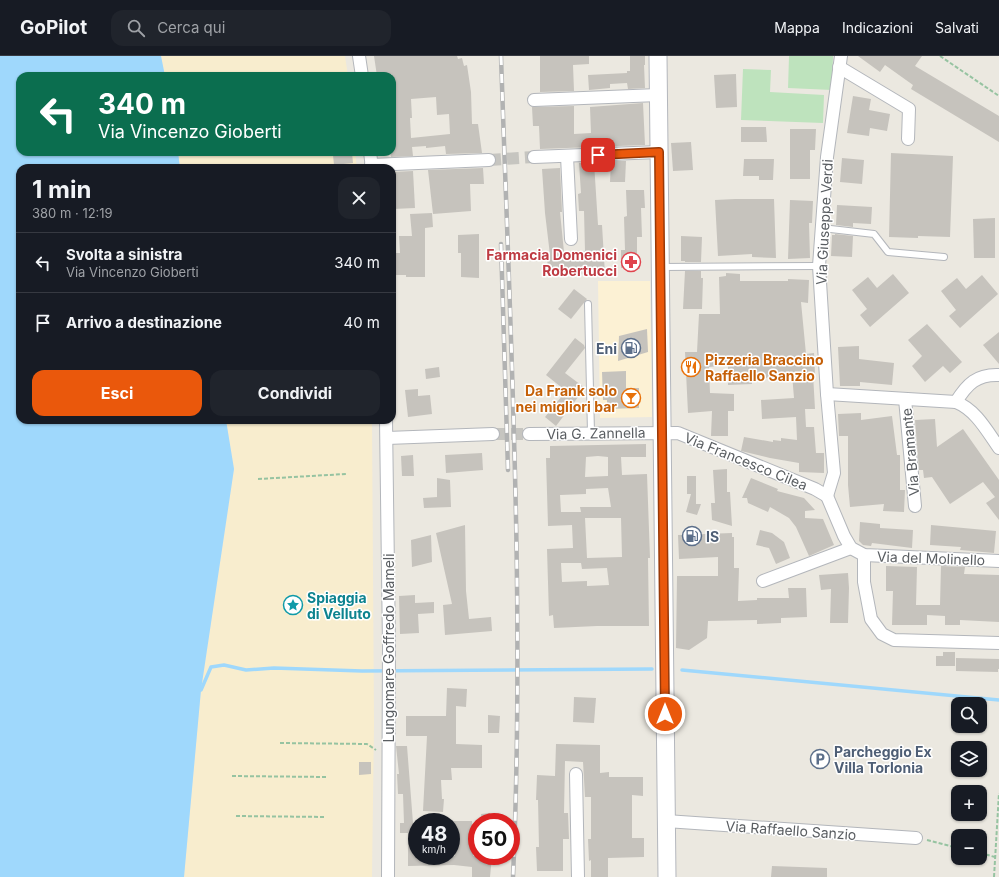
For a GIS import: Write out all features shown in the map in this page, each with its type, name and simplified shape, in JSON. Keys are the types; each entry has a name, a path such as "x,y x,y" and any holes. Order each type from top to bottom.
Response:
{"main road":[{"path":"658,56 667,877"}],"street":[{"path":"359,56 361,72"},
{"name":"Via Giuseppe Verdi","path":"826,496 834,473 826,394 819,266 827,157 840,61 909,109 908,139"},
{"path":"534,100 658,95"},
{"path":"534,157 659,152"},
{"path":"567,156 571,239"},
{"path":"396,165 489,160"},
{"path":"956,402 963,390 975,380 989,375 999,375"},
{"name":"Via Bramante","path":"826,394 956,402 973,412 999,448"},
{"name":"Via Bramante","path":"905,399 915,506"},
{"name":"Lungomare Goffredo Mameli","path":"386,424 389,647 388,877"},
{"name":"Via G. Zannella","path":"528,434 663,432"},
{"name":"Via Francesco Cilea","path":"663,432 678,433 815,489 826,496"},
{"path":"387,438 493,434"},
{"path":"763,581 851,548 826,496"},
{"name":"Via del Molinello","path":"851,548 864,556 999,561"},
{"name":"Via del Molinello","path":"864,556 864,582 872,619 882,634 894,640 999,643"},
{"path":"576,774 578,877"},
{"name":"Via Raffaello Sanzio","path":"666,821 771,826 916,838"}],"lane":[{"path":"822,228 874,234 888,252 944,257"},
{"path":"660,267 819,266"},
{"path":"588,304 591,432"}],"path":[{"path":"940,56 999,96"},
{"path":"258,479 346,474"},
{"path":"280,743 367,744 376,750"},
{"path":"232,776 327,777"},
{"path":"994,877 999,793"},
{"path":"236,816 326,817"},
{"path":"916,838 951,846"},
{"path":"987,855 995,857"}],"shaded area":[{"path":"598,281 650,281 652,417 600,418"}],"green space":[{"path":"789,56 833,56 832,90 788,88"},
{"path":"743,69 771,70 770,92 824,95 823,123 741,120"}],"sand":[{"path":"161,56 345,56 347,72 164,72"},
{"path":"178,156 356,156 356,164 180,164"},
{"name":"Spiaggia di Velluto","path":"227,424 372,424 374,724 372,877 184,877 201,690 234,469"}],"water":[{"path":"0,56 161,56 164,72 16,72 16,156 178,156 180,164 16,164 16,424 227,424 234,469 201,690 184,877 0,877"}],"building":[{"path":"374,56 457,56 458,59 462,58 464,66 467,65 471,92 472,124 478,124 482,153 446,154 445,146 426,148 426,146 412,147 413,156 391,157 396,156 396,72 376,72","holes":["436,97 437,115 449,114 450,134 411,138 411,99"]},
{"path":"540,56 589,56 589,64 573,65 574,91 540,92"},
{"path":"630,56 645,56 645,88 628,89 627,83 610,84 610,88 589,90 588,75 627,73 627,71 630,71"},
{"path":"858,56 922,56 915,66 999,116 999,142 911,89 913,85 885,65 880,72"},
{"path":"736,74 737,107 716,108 714,75"},
{"path":"853,96 871,99 869,110 890,114 887,131 870,128 869,136 847,133"},
{"path":"643,103 645,145 540,149 539,126 533,126 532,107 574,106 574,134 591,133 590,107"},
{"path":"741,127 766,127 767,142 741,142"},
{"path":"790,129 816,129 815,150 810,150 810,179 790,179"},
{"path":"691,142 693,170 673,171 671,143"},
{"path":"891,153 953,156 950,237 889,237"},
{"path":"333,156 352,156 353,163 334,164"},
{"path":"842,158 864,160 862,184 840,182"},
{"path":"744,159 774,159 773,180 759,180 759,176 743,176"},
{"path":"611,161 626,161 625,182 610,182"},
{"path":"594,162 598,225 602,225 605,274 548,275 547,255 550,255 542,169 560,168 562,212 560,212 564,252 585,251 584,211 579,211 578,194 581,193 579,163"},
{"path":"483,168 484,184 470,184 471,211 433,214 428,170"},
{"path":"413,171 415,208 396,209 396,172"},
{"path":"626,190 644,190 645,208 641,208 642,237 637,237 637,256 640,256 640,269 621,268 621,250 625,250 624,217 627,216"},
{"path":"774,199 776,258 752,257 752,254 718,256 715,200"},
{"path":"790,200 813,201 812,223 809,223 810,258 788,259"},
{"path":"837,205 872,207 871,224 853,223 853,227 836,225"},
{"path":"432,213 433,227 425,228 425,277 406,277 406,275 396,275 396,253 400,253 399,236 412,236 410,214"},
{"path":"995,218 995,258 974,258 973,219"},
{"path":"479,234 479,278 461,277 461,253 458,253 458,235"},
{"path":"832,235 853,236 852,257 831,256"},
{"path":"681,236 702,237 701,262 681,261"},
{"path":"685,271 701,271 701,278 703,278 702,309 683,309"},
{"path":"726,273 740,274 740,281 788,281 788,279 809,280 808,303 801,302 806,354 814,353 815,374 813,374 815,409 805,409 806,427 814,427 816,453 824,453 824,473 799,472 799,463 741,451 744,437 773,442 773,440 781,441 781,438 797,440 796,417 762,419 761,400 794,398 792,374 752,380 752,384 728,385 728,365 709,367 710,393 734,394 734,411 728,411 728,436 711,436 712,411 688,413 685,352 697,352 699,314 720,314 719,277 726,276"},
{"path":"893,274 909,293 870,327 860,315 867,309 852,290 868,277 877,288"},
{"path":"982,275 998,294 960,328 949,316 956,310 941,291 957,278 966,289"},
{"path":"574,289 587,299 571,319 558,309"},
{"path":"927,324 962,362 950,373 943,366 925,382 912,366 922,356 908,340"},
{"path":"647,329 648,352 618,361 619,336"},
{"path":"999,332 999,364 983,345"},
{"path":"575,338 584,345 585,348 565,373 585,388 556,426 545,417 566,391 546,375"},
{"path":"859,346 859,359 894,363 892,385 860,382 860,386 840,386 838,347"},
{"path":"439,367 440,377 426,379 425,369"},
{"path":"626,371 626,388 639,388 639,408 607,409 607,400 603,400 602,372"},
{"path":"418,389 418,396 430,395 432,414 408,417 405,390"},
{"path":"861,413 861,420 892,416 897,455 900,455 900,490 905,490 904,512 883,511 884,504 850,507 848,485 848,436 839,436 838,414"},
{"path":"935,419 937,447 963,429 999,480 999,520 986,503 995,497 983,482 950,504 932,477 924,478 923,470 919,470 915,420"},
{"path":"646,444 646,457 621,457 622,475 647,474 650,558 648,558 649,626 554,628 553,615 549,616 547,549 573,548 572,525 548,526 546,458 550,458 550,446","holes":["586,457 608,457 608,476 585,477","608,488 611,507 580,507 581,512 561,512 560,495 586,494 586,489","585,518 621,518 622,557 587,558","561,563 581,563 582,569 607,568 609,585 587,586 587,581 562,582"]},
{"path":"482,453 483,470 446,473 445,455"},
{"path":"413,455 414,476 402,476 401,456"},
{"path":"727,469 727,492 730,492 732,526 712,520 711,503 715,503 713,470"},
{"path":"687,476 696,476 696,504 701,504 697,515 686,512 691,494 687,494"},
{"path":"437,478 450,480 451,507 424,508 423,498 437,497"},
{"path":"751,478 778,489 777,491 804,498 815,510 805,511 805,518 823,519 834,545 809,556 796,527 789,518 770,507 768,512 748,503 747,498 742,498"},
{"path":"860,522 880,524 880,528 913,530 912,548 872,543 871,546 863,545 859,541"},
{"path":"465,525 466,591 469,619 491,617 492,631 445,635 443,605 452,604 436,533"},
{"path":"931,525 996,531 994,553 960,550 961,547 930,545"},
{"path":"760,530 772,533 784,542 790,558 776,564 769,548 756,545"},
{"path":"732,533 732,537 734,537 734,568 739,568 738,601 757,600 757,598 789,598 788,588 806,588 807,617 781,618 781,623 757,624 757,620 708,621 707,638 689,650 676,648 677,576 718,576 718,557 679,559 678,535"},
{"path":"431,535 432,562 412,567 411,540"},
{"path":"886,566 917,567 916,605 940,605 941,566 965,567 964,574 999,575 999,622 960,620 960,625 945,625 945,616 927,615 927,625 892,625 893,591 886,591"},
{"path":"848,573 848,623 830,623 831,589 821,590 819,575"},
{"path":"415,595 415,603 434,602 434,613 418,614 419,633 400,634 399,596"},
{"path":"943,652 955,652 955,666 936,666 936,656 943,656"},
{"path":"956,658 999,659 999,669 998,672 956,671"},
{"path":"447,688 467,689 466,707 456,706 456,744 482,745 482,768 451,768 452,780 441,780 442,799 444,799 443,812 423,811 427,736 406,736 406,716 446,716"},
{"path":"574,697 596,698 594,723 573,722"},
{"path":"488,715 500,716 499,733 488,733"},
{"path":"556,744 600,745 600,773 609,772 609,777 643,777 643,796 632,795 632,838 644,838 644,857 608,858 608,877 591,877 591,860 589,861 588,839 591,839 591,797 585,797 583,762 565,761 564,813 568,813 569,839 563,839 563,871 537,871 536,847 539,847 538,800 536,800 537,775 555,776"},
{"path":"396,746 407,746 412,813 408,813 408,833 400,833 400,823 404,823 403,794 398,794 397,774 399,774"},
{"path":"359,762 371,762 371,774 359,775"},
{"path":"460,821 468,821 468,865 491,865 490,877 472,877 472,867 454,865 460,865"},
{"path":"408,865 454,865 408,866"},
{"path":"772,866 827,868 827,877 771,877"}],"waterway":[{"path":"201,690 211,667 224,665 246,670 274,668 362,671 652,669"},
{"path":"682,670 999,700"}],"tunnel":[{"path":"489,160 534,157"},
{"path":"493,434 529,434"}],"railway":[{"path":"501,56 512,364 517,569 516,775 513,877"},
{"path":"501,244 508,470"}],"place":[{"name":"Farmacia Domenici Robertucci","path":"631,262"},
{"name":"Eni","path":"631,348"},
{"name":"Pizzeria Braccino Raffaello Sanzio","path":"691,367"},
{"name":"Da Frank solo nei migliori bar","path":"631,398"},
{"name":"IS","path":"692,536"},
{"name":"Spiaggia di Velluto","path":"293,605"},
{"name":"Parcheggio Ex Villa Torlonia","path":"820,759"}],"route":[{"path":"598,155 659,152 665,714"}]}
